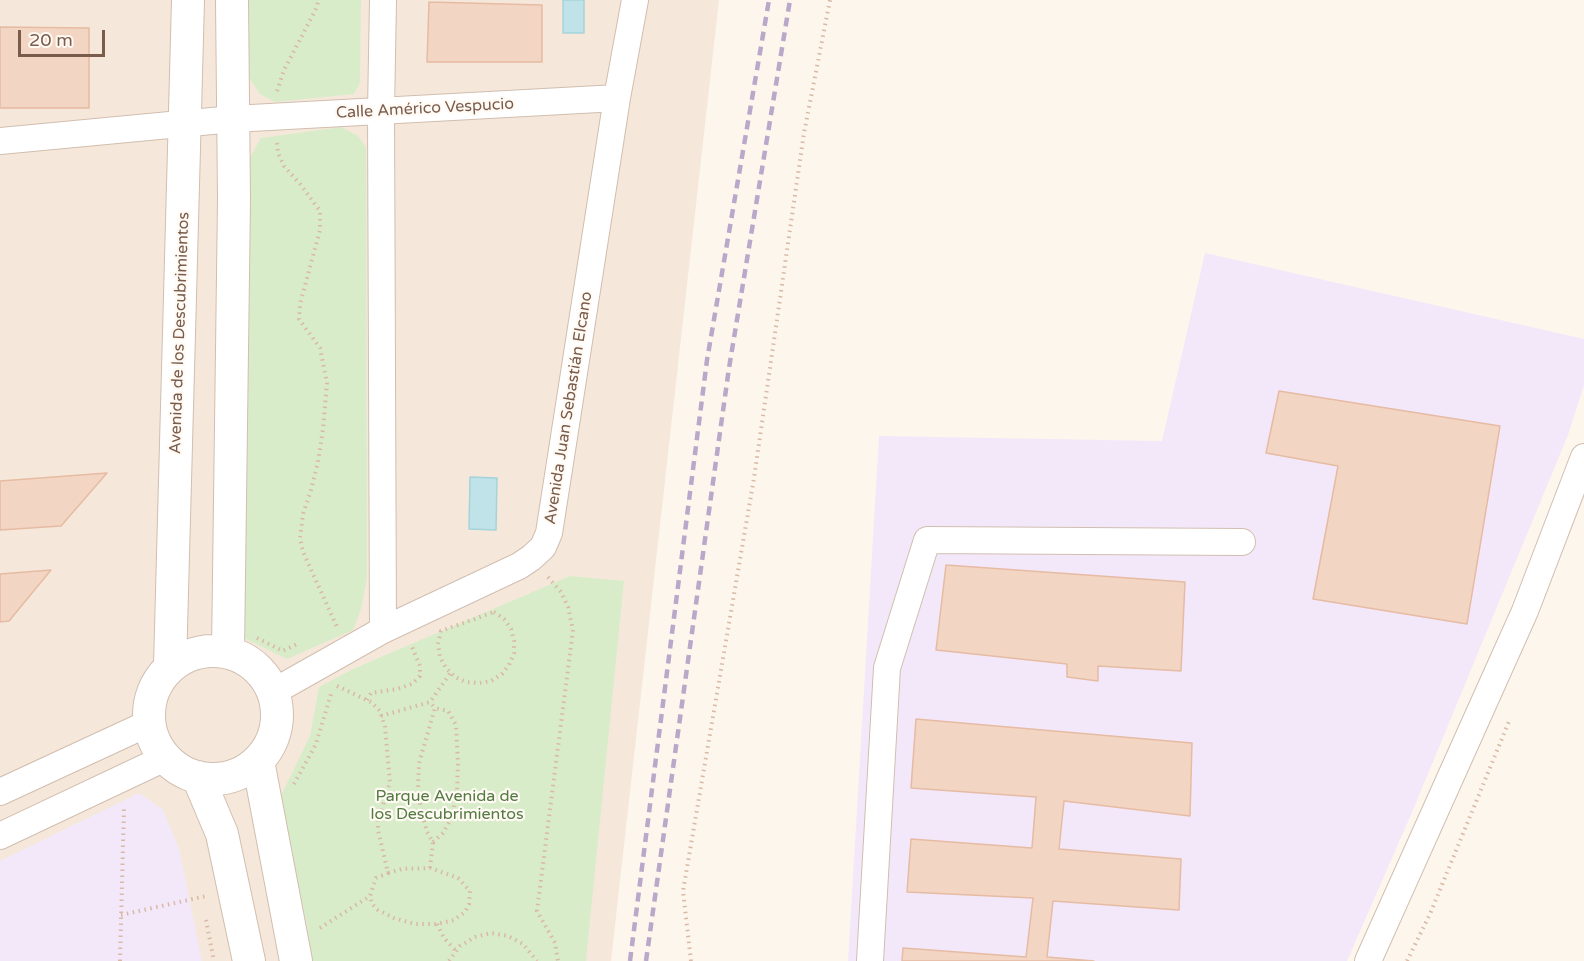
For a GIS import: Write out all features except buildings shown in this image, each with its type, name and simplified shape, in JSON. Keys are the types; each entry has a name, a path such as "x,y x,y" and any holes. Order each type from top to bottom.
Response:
{"street":[{"name":"Avenida de los Descubrimientos","path":"170,666 188,0"},
{"path":"232,0 239,644 247,660 263,674 273,692 277,710 276,729 270,746 258,761 240,773 220,779 198,777 180,770 165,758 154,742 149,723 149,702 157,683 170,666 188,655 239,644"},
{"path":"383,0 381,111 392,626"},
{"name":"Avenida Juan Sebastián Elcano","path":"273,692 392,626 508,571 531,558 543,547 549,533 617,98 635,0"},
{"name":"Calle Américo Vespucio","path":"0,141 233,119 617,98"},
{"path":"1368,961 1525,611 1584,456"},
{"path":"870,961 887,668 927,540 1242,542"},
{"path":"0,792 149,723"},
{"path":"0,836 165,758"},
{"path":"258,761 296,961"},
{"path":"198,777 222,834 249,961"}],"path":[{"path":"318,0 317,7 278,82 275,102 278,153 284,166 320,211 320,230 300,304 299,319 320,348 327,383 318,462 303,514 300,538 336,658 334,685 367,700 380,711 385,727 390,782 378,821 378,830 388,873"},
{"path":"691,961 683,891 754,478 804,133 830,0"},
{"path":"531,558 561,592 568,607 573,630 537,911 555,943 558,961"},
{"path":"494,612 504,619 511,629 514,653 502,674 491,681 479,683 466,682 455,677 451,672 440,657 438,644 441,631 494,612"},
{"path":"367,700 371,693 412,684 420,676 420,666 392,626"},
{"path":"239,644 283,651 315,636 336,658"},
{"path":"381,716 430,702 451,672"},
{"path":"430,702 435,708 448,711 456,725 458,763 452,817 443,833 433,842"},
{"path":"430,868 433,842 427,832 418,789 419,763 435,708"},
{"path":"120,961 125,777"},
{"path":"430,868 458,878 470,891 471,897 465,912 454,920 437,924 415,924 394,918 372,904 370,896 376,878 402,869 430,868"},
{"path":"121,915 233,890"},
{"path":"437,924 444,938 456,951"},
{"path":"449,961 456,951 475,937 491,933 508,936 523,944 537,961"}],"shaded area":[{"path":"0,0 719,0 611,961 0,961"},
{"path":"1205,253 1584,339 1584,385 1568,435 1413,810 1347,961 848,961 879,436 1162,441"},
{"path":"139,793 163,810 179,849 202,961 0,961 0,861"}],"green space":[{"path":"247,0 361,0 360,83 354,94 275,102 260,94 248,76"},
{"path":"341,127 358,136 366,147 367,578 361,609 353,630 287,659 244,638 242,626 247,163 261,138"},
{"name":"Parque Avenida de los Descubrimientos","path":"570,576 624,581 586,961 312,961 307,924 279,800 310,736 319,687 353,669"}],"water":[{"path":"563,0 584,0 584,33 563,33"},
{"path":"470,477 497,478 496,530 469,529"}],"railway":[{"path":"630,961 707,360 769,0"},
{"path":"646,961 729,368 790,0"}]}
